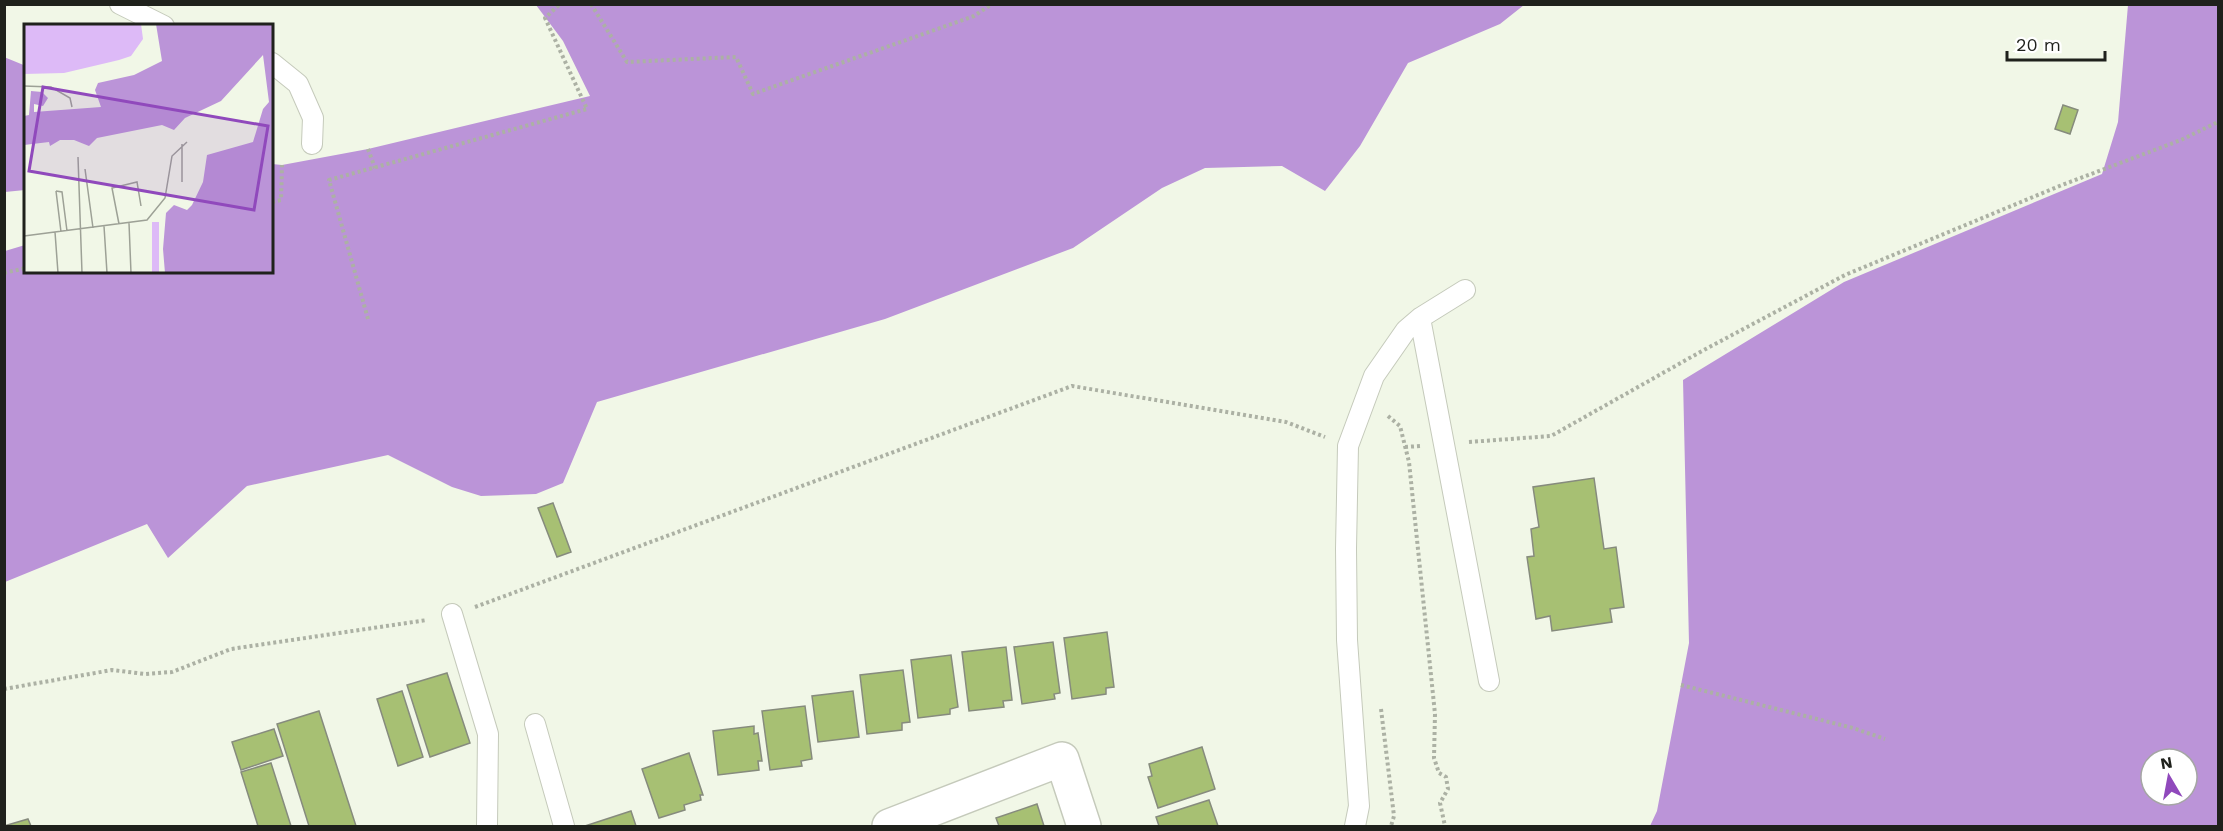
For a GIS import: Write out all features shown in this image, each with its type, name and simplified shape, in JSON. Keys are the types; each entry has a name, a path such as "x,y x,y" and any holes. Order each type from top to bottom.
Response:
{"street":[{"path":"889,826 1062,759 1084,826"}],"lane":[{"path":"120,4 160,24"},
{"path":"273,64 298,84 313,118 312,144"},
{"path":"1355,826 1359,806 1347,640 1348,446 1374,376 1407,330 1420,318 1465,290"},
{"path":"1420,318 1489,681"},
{"path":"452,614 488,734 487,826"},
{"path":"535,724 564,826"}],"path":[{"path":"368,319 329,180 588,109 546,18 560,4"},
{"path":"591,4 627,62 736,57 753,94 974,16 992,4"},
{"path":"1405,447 1551,436 1702,351 1845,275 2062,185 2181,140 2218,122"},
{"path":"368,149 375,168"},
{"path":"273,202 281,200 282,165"},
{"path":"4,273 24,268"},
{"path":"4,689 112,670 146,674 172,672 231,650 427,620 489,604 1072,386 1286,422 1348,446"},
{"path":"1366,399 1400,426 1409,462 1435,714 1434,758 1439,773 1446,777 1448,789 1440,803 1445,826"},
{"path":"1681,685 1853,728 1885,739"}],"shaded area":[{"path":"536,5 1524,5 1500,24 1408,63 1360,146 1325,191 1282,166 1205,168 1162,188 1073,248 885,319 597,402 563,483 536,494 481,496 452,487 388,455 247,486 168,558 147,524 5,582 5,251 24,245 24,273 273,273 273,164 282,165 368,149 590,96 563,41"},
{"path":"2128,5 2218,5 2218,826 1650,826 1657,811 1689,643 1683,380 1844,282 2102,174 2118,122"},
{"path":"4,57 24,65 24,190 5,192"}],"building":[{"path":"2063,105 2078,110 2070,134 2055,129"},
{"path":"1594,478 1604,549 1616,547 1624,607 1610,609 1612,622 1552,631 1550,616 1536,619 1527,557 1534,556 1531,529 1539,527 1533,487"},
{"path":"553,503 571,552 557,557 538,508"},
{"path":"1107,632 1114,687 1106,688 1106,694 1072,699 1064,638"},
{"path":"1053,642 1060,693 1054,694 1055,699 1022,704 1014,647"},
{"path":"1006,647 1012,700 1003,701 1004,707 969,711 962,652"},
{"path":"951,655 958,707 950,709 950,714 918,718 911,660"},
{"path":"903,670 910,722 902,723 902,730 867,734 860,675"},
{"path":"447,673 470,743 430,757 407,685"},
{"path":"402,691 423,757 398,766 377,699"},
{"path":"853,691 859,737 818,742 812,696"},
{"path":"805,706 812,759 801,761 802,766 770,770 762,711"},
{"path":"319,711 356,826 309,826 277,724"},
{"path":"754,726 754,734 758,733 762,761 758,761 759,770 718,775 713,731"},
{"path":"274,729 283,756 241,770 232,742"},
{"path":"1202,747 1215,789 1158,808 1148,777 1152,776 1149,764"},
{"path":"689,753 703,795 700,795 701,800 684,805 685,810 659,818 642,769"},
{"path":"271,763 291,826 258,826 241,772"},
{"path":"1209,800 1218,826 1159,826 1156,817"},
{"path":"1037,804 1044,826 999,826 996,818"},
{"path":"631,811 636,826 585,826"},
{"path":"28,819 31,826 4,826"}]}
